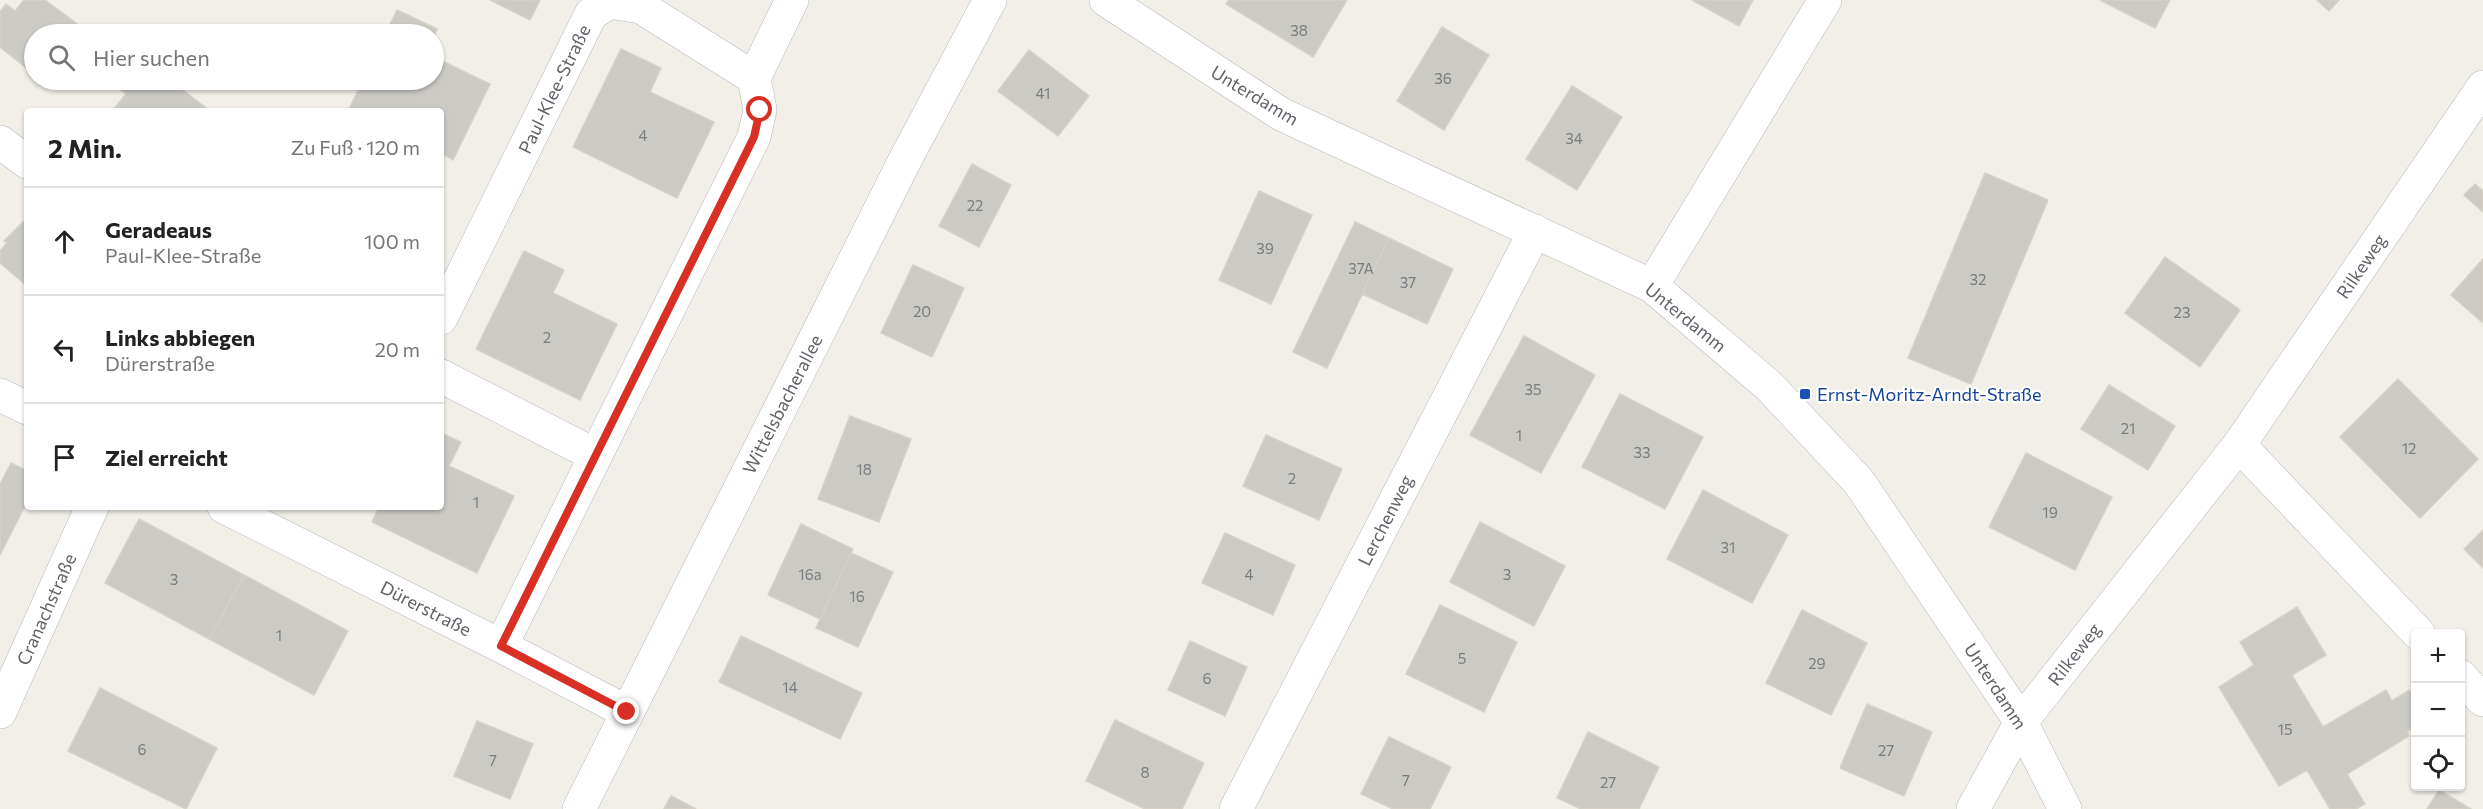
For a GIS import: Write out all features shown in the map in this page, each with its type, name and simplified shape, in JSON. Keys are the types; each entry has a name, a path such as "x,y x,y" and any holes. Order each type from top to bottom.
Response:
{"street":[{"path":"501,646 754,137 760,110 754,78 792,0"},
{"name":"Wittelsbacherallee","path":"579,809 905,160 990,0"},
{"name":"Unterdamm","path":"1106,0 1281,114 1652,286 1770,387 1859,482 2020,722 2065,809"},
{"path":"1652,286 1825,0"},
{"name":"Paul-Klee-Straße","path":"444,312 591,14 609,2 641,7 754,78"},
{"name":"Rilkeweg","path":"2020,722 2239,445 2483,87"},
{"path":"0,142 24,160"},
{"name":"Lerchenweg","path":"1236,809 1534,231"},
{"path":"444,378 595,455"},
{"path":"0,395 24,407"},
{"path":"2239,445 2415,629"},
{"name":"Cranachstraße","path":"0,712 91,510"},
{"name":"Dürerstraße","path":"230,510 627,712"},
{"path":"2465,681 2483,700"},
{"path":"1973,809 2020,722"}],"building":[{"path":"24,0 45,0 77,24 24,24 24,66 0,47 0,12 6,4 15,11"},
{"path":"490,0 540,0 530,20"},
{"path":"1229,0 1347,0 1313,57 1226,4"},
{"path":"1692,0 1753,0 1739,26"},
{"path":"2100,0 2170,0 2155,28"},
{"path":"2317,0 2339,0 2329,11"},
{"path":"397,10 426,24 390,24"},
{"path":"1442,27 1489,55 1444,130 1397,101"},
{"path":"621,49 661,68 650,92 714,122 677,198 573,147"},
{"path":"1029,50 1089,96 1058,136 998,91"},
{"path":"444,62 490,84 453,160 444,155 444,108 349,108 358,90 444,90"},
{"path":"1572,86 1622,117 1577,190 1526,159"},
{"path":"121,90 183,90 206,108 114,108 126,94"},
{"path":"972,164 1011,185 979,247 939,226"},
{"path":"1985,173 2048,200 1971,384 1908,358"},
{"path":"2475,184 2483,191 2483,212 2464,195"},
{"path":"1259,191 1312,215 1271,304 1219,280"},
{"path":"24,221 24,283 0,263 0,251 7,243 4,241"},
{"path":"1355,222 1389,238 1327,368 1293,352"},
{"path":"1389,238 1453,269 1427,324 1362,294"},
{"path":"524,251 564,270 553,293 617,324 580,400 476,349"},
{"path":"2165,257 2240,310 2200,367 2125,313"},
{"path":"2483,259 2483,323 2451,295"},
{"path":"913,265 964,288 932,357 881,333"},
{"path":"1524,336 1595,375 1541,473 1470,435"},
{"path":"2398,379 2478,459 2420,518 2340,437"},
{"path":"2109,385 2175,426 2148,470 2081,429"},
{"path":"1620,394 1703,437 1665,509 1582,467"},
{"path":"850,416 911,439 879,522 818,499"},
{"path":"444,434 461,442 449,466 514,496 477,573 372,522 378,510 444,510"},
{"path":"1266,435 1342,469 1319,520 1243,486"},
{"path":"2026,453 2112,497 2075,570 1989,527"},
{"path":"11,463 24,470 24,508 0,555 0,484"},
{"path":"1703,490 1788,535 1752,603 1667,559"},
{"path":"139,519 244,575 209,639 105,583"},
{"path":"1480,522 1565,566 1534,626 1450,582"},
{"path":"801,524 853,549 820,619 768,595"},
{"path":"2483,530 2483,568 2464,549"},
{"path":"1225,533 1295,565 1273,615 1202,583"},
{"path":"851,553 893,572 858,647 816,628"},
{"path":"244,575 348,631 314,695 209,639"},
{"path":"1440,605 1517,642 1484,712 1406,674"},
{"path":"2297,607 2326,655 2292,675 2323,727 2386,690 2392,701 2409,690 2411,693 2411,729 2407,731 2409,736 2347,774 2365,804 2356,809 2330,809 2307,770 2279,786 2219,687 2254,665 2240,642"},
{"path":"1802,610 1867,643 1831,715 1766,683"},
{"path":"741,636 862,693 840,739 719,682"},
{"path":"1190,641 1247,667 1225,716 1168,690"},
{"path":"100,688 217,748 186,809 68,751"},
{"path":"1867,704 1932,732 1904,796 1840,768"},
{"path":"1115,720 1204,763 1182,809 1145,809 1086,781"},
{"path":"477,721 533,744 510,799 454,776"},
{"path":"1588,732 1659,767 1639,809 1581,809 1557,798"},
{"path":"1389,737 1451,767 1430,809 1393,809 1361,794"},
{"path":"2438,791 2441,791 2471,809 2427,809"},
{"path":"671,796 696,809 664,809"}],"place":[{"name":"Ernst-Moritz-Arndt-Straße","path":"1805,394"}],"route":[{"path":"627,712 501,646 754,137 760,110"}]}
